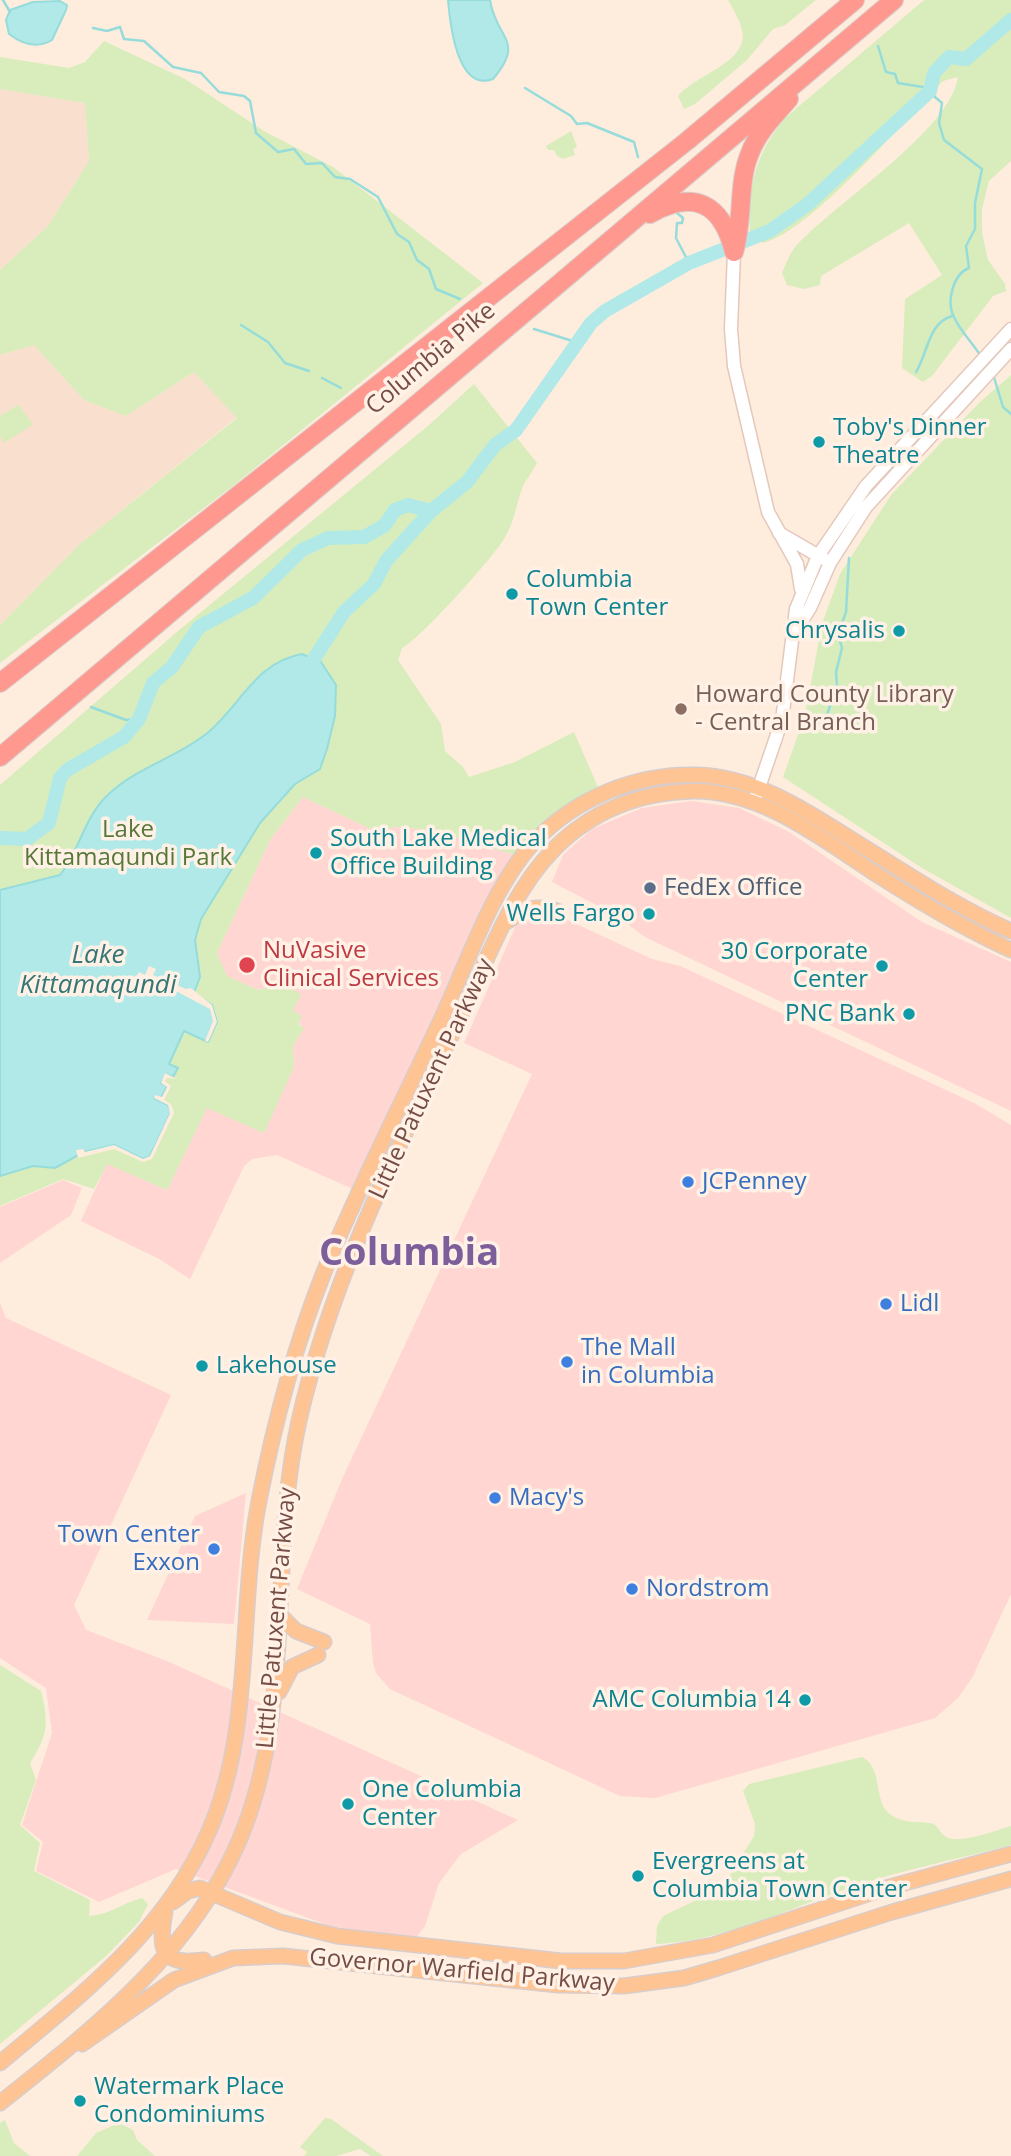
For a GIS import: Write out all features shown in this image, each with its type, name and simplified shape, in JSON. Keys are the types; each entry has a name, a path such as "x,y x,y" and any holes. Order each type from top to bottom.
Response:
{"highway":[{"path":"719,115 846,0"},
{"name":"Columbia Pike","path":"0,683 719,115 855,0"},
{"name":"Columbia Pike","path":"0,757 619,230 894,0"},
{"path":"734,248 742,189 752,146 768,123 829,54"},
{"path":"619,230 666,204 689,201 717,214 734,248"}],"main road":[{"name":"Little Patuxent Parkway","path":"0,2063 123,1957 166,1907 205,1841 224,1786 239,1701 254,1528 276,1427 298,1349 338,1239 506,883 528,848 556,822 614,789 674,775 714,776 817,817 961,907 1011,931"},
{"name":"Little Patuxent Parkway","path":"0,2103 119,2003 167,1955 213,1892 239,1840 256,1794 274,1703 291,1466 299,1422 331,1310 373,1205 505,924 544,860 568,835 595,816 638,799 674,792 757,795 919,901 1011,950"},
{"path":"505,924 527,909 543,906 557,911"},
{"path":"274,1703 292,1667 321,1648 296,1631 281,1615"},
{"name":"Governor Warfield Parkway","path":"213,1892 281,1922 337,1936 561,1961 624,1961 713,1945 886,1888 1011,1854"},
{"name":"Governor Warfield Parkway","path":"20,2087 174,1980 233,1958 283,1956 558,1984 634,1984 684,1978 892,1912 1011,1879"},
{"path":"213,1892 194,1889 166,1907 161,1936 167,1955 184,1963 233,1958"}],"street":[{"path":"734,248 731,328 734,366 768,512 776,531 797,564 801,595"},
{"path":"757,795 782,720 796,630 795,618 801,595 824,559 853,501 1011,329"},
{"path":"796,630 810,608 824,559 876,495 1011,349"},
{"path":"871,491 894,464 900,449"},
{"path":"776,531 824,559"}],"shaded area":[{"path":"0,89 85,103 89,161 48,226 0,270"},
{"path":"34,345 84,400 126,416 194,372 237,417 80,544 0,625 0,355"},
{"path":"303,797 373,830 396,827 432,830 516,855 355,1190 277,1155 252,1159 244,1166 190,1279 159,1259 81,1221 107,1163 167,1190 207,1107 263,1132 294,1067 293,1046 303,1029 270,980 266,988 258,990 226,976 217,953 270,840"},
{"path":"692,801 739,808 789,832 922,922 1011,962 1011,1111 645,937 614,914 552,882 563,855 592,829 642,808"},
{"path":"548,911 652,959 680,966 976,1104 1011,1125 1011,1594 972,1678 958,1698 935,1718 655,1798 620,1796 390,1689 376,1673 370,1624 297,1589 342,1479 532,1074 464,1043 520,916"},
{"path":"63,1180 82,1188 71,1215 0,1263 0,1207"},
{"path":"0,1303 6,1318 171,1395 74,1605 86,1630 167,1661 518,1820 461,1854 439,1883 425,1926 415,1939 330,1926 176,1869 99,1902 36,1871 43,1842 22,1825 52,1733 46,1688 0,1658"},
{"path":"246,1493 234,1624 147,1620 195,1516"}],"green space":[{"path":"728,0 816,0 785,25 773,29 747,60 695,104 684,109 678,96 738,51 742,30"},
{"path":"924,0 1011,0 1011,161 989,181 982,209 982,232 988,260 1005,284 1006,291 993,296 932,376 923,382 902,368 905,299 942,275 909,223 821,276 820,285 804,289 787,285 782,273 797,245 814,228 888,166 935,120 950,98 958,77 943,81 831,197 783,234 763,243 750,233 750,201 760,159 784,119"},
{"path":"104,41 185,79 264,131 333,167 483,283 234,485 0,663 0,625 80,544 237,418 194,372 126,416 84,400 34,345 0,355 0,270 48,226 89,161 85,103 0,89 0,57 69,68 85,62"},
{"path":"571,131 577,147 573,149 575,155 563,159 557,156 554,150 548,150 546,146"},
{"path":"1011,375 1011,918 922,868 783,777 805,715 822,624 840,574 891,495 980,402"},
{"name":"Lake Kittamaqundi Park","path":"474,384 537,463 523,486 511,525 499,547 439,615 402,648 398,660 441,724 445,751 463,767 469,777 515,762 574,732 601,794 516,855 432,830 397,827 373,830 303,797 270,840 217,953 227,976 258,990 266,988 270,979 301,994 293,1011 302,1016 298,1024 304,1028 293,1046 294,1067 264,1133 207,1108 167,1190 107,1164 94,1189 63,1179 0,1206 0,785 178,631 429,425"},
{"path":"18,405 33,424 4,443 0,436 0,416"},
{"path":"0,1665 41,1691 45,1712 44,1737 30,1763 36,1780 20,1825 40,1843 34,1871 90,1900 89,1916 142,1898 148,1904 139,1922 105,1957 0,2044"},
{"path":"862,1757 873,1768 882,1802 891,1815 907,1821 934,1824 943,1835 951,1839 977,1836 1011,1826 1011,1845 861,1884 727,1932 656,1944 657,1926 663,1916 725,1883 754,1836 755,1824 743,1791 749,1784"},
{"path":"325,2118 331,2119 383,2156 371,2156 360,2149 336,2156 304,2156 307,2152 300,2147"},
{"path":"5,2120 14,2143 30,2156 0,2156 0,2123"},
{"path":"119,2123 133,2130 137,2140 155,2156 77,2156 96,2133"}],"water":[{"path":"448,0 490,0 508,47 503,66 493,79 481,81 471,76 463,66 454,39"},
{"path":"60,1 67,5 66,10 52,40 30,44 9,34 6,20 10,10 33,2"},
{"name":"Lake Kittamaqundi","path":"302,654 321,662 336,685 335,716 327,749 320,769 295,784 260,823 201,919 195,940 200,977 194,993 212,1005 217,1022 208,1042 184,1031 169,1064 178,1068 173,1077 166,1074 161,1083 167,1086 161,1098 154,1098 168,1105 171,1112 150,1156 143,1159 114,1145 84,1152 55,1168 33,1166 0,1176 0,890 60,875 94,811 110,793 133,776 206,734 272,666"}],"pier":[{"path":"149,966 156,969 153,975 186,989 191,988 212,1005 217,1022 208,1042 205,1041 213,1021 210,1009 155,980 148,992 142,989 144,983 135,979 139,972 145,975"},
{"path":"165,1073 177,1079 167,1078 165,1081 171,1086 164,1100 171,1104 174,1113 152,1159 143,1162 114,1149 78,1158 76,1150 83,1149 85,1152 114,1145 143,1159 150,1156 170,1113 168,1105 154,1098 155,1095 162,1097 167,1087 161,1083"}],"waterway":[{"path":"3,0 10,12"},
{"path":"0,838 27,839 49,823 60,778 67,770 124,737 139,719 153,683 172,667 199,627 253,598 302,550 328,538 364,537 384,526 395,510 408,505 431,511 467,482 495,445 516,430 591,323 605,311 689,263 770,231 808,204 930,91 934,73 949,57 966,59 1011,20"},
{"path":"93,28 107,31 120,27 124,39 144,41 173,67 201,73 219,92 244,96 250,101 256,133 278,152 294,149 306,164 322,163 335,177 350,179 378,197 397,234 409,242 417,260 429,269 436,289 460,299"},
{"path":"878,46 886,72 895,74 898,83 923,87 942,103 939,123 944,140 982,169 975,203 975,229 966,246 969,268 963,271 955,282 951,296 952,311 957,322 980,355"},
{"path":"525,88 571,116 577,124 587,123 634,142 638,157"},
{"path":"677,213 683,218 682,223 677,223 676,238 689,263"},
{"path":"916,372 933,332 938,325 952,316"},
{"path":"241,325 268,342 285,363 309,371"},
{"path":"534,329 579,343"},
{"path":"993,374 1003,407 1011,414"},
{"path":"322,378 341,388"},
{"path":"305,673 344,612 374,584 386,561 431,511"},
{"path":"823,727 837,685 836,672 842,648 838,634 846,612 849,558"},
{"path":"91,707 126,720 139,719"}],"place":[{"name":"Toby's Dinner Theatre","path":"819,442"},
{"name":"Columbia Town Center","path":"512,594"},
{"name":"Chrysalis","path":"899,631"},
{"name":"Howard County Library - Central Branch","path":"681,709"},
{"name":"South Lake Medical Office Building","path":"316,853"},
{"name":"FedEx Office","path":"650,888"},
{"name":"Wells Fargo","path":"649,914"},
{"name":"NuVasive Clinical Services","path":"247,965"},
{"name":"30 Corporate Center","path":"882,966"},
{"name":"PNC Bank","path":"909,1014"},
{"name":"JCPenney","path":"688,1182"},
{"name":"Lidl","path":"886,1304"},
{"name":"The Mall in Columbia","path":"567,1362"},
{"name":"Lakehouse","path":"202,1366"},
{"name":"Macy's","path":"495,1498"},
{"name":"Town Center Exxon","path":"214,1549"},
{"name":"Nordstrom","path":"632,1589"},
{"name":"AMC Columbia 14","path":"805,1700"},
{"name":"One Columbia Center","path":"348,1804"},
{"name":"Evergreens at Columbia Town Center","path":"638,1876"},
{"name":"Watermark Place Condominiums","path":"80,2101"}],"district":[{"name":"Columbia","path":"409,1254"}]}
